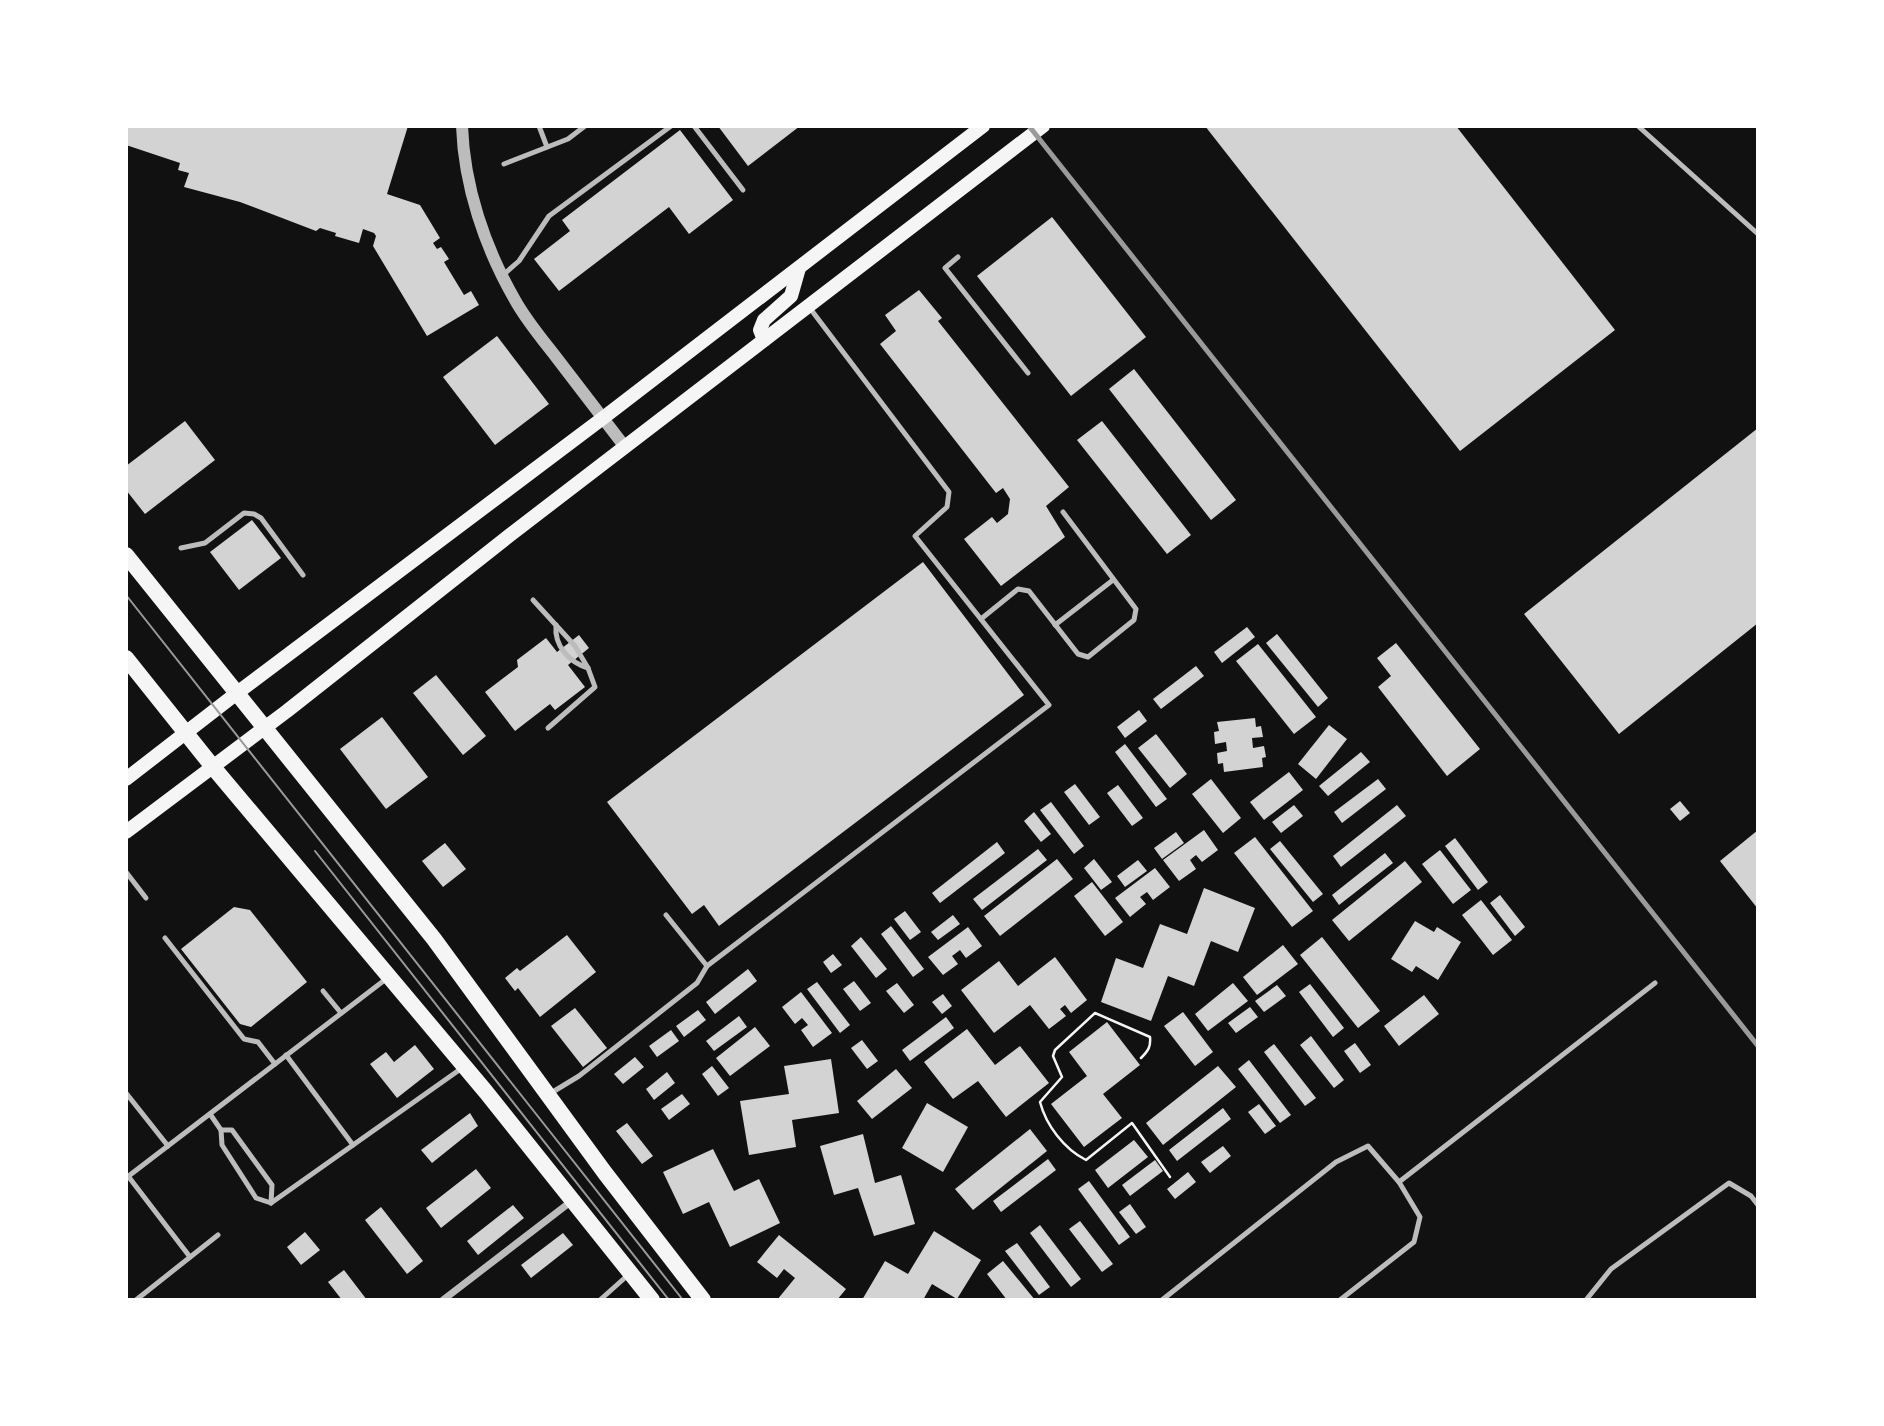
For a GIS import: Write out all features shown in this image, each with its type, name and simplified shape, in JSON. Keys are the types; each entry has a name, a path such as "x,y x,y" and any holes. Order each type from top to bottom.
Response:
{"main road":[{"path":"126,779 983,126"},
{"path":"126,832 265,728 1043,126"},
{"path":"764,340 760,330 764,320 791,296 799,268"},
{"path":"126,555 434,939 703,1300"},
{"path":"126,658 213,767 464,1066 652,1300"}],"street":[{"path":"462,126 466,173 477,211 502,276 534,328 625,447"},
{"path":"443,1300 573,1200"}],"lane":[{"path":"539,126 547,147"},
{"path":"504,164 568,139 585,126"},
{"path":"502,276 519,261 549,216 671,126"},
{"path":"694,126 743,190"},
{"path":"1638,126 1758,234"},
{"path":"958,257 945,268 1028,373"},
{"path":"548,1095 579,1076 697,983 707,966 1049,705 915,536 947,507 949,492 809,306"},
{"path":"181,548 205,543 248,512 261,518 303,575"},
{"path":"981,620 1018,589 1029,591 1078,654 1088,657 1134,620 1136,609 1063,512"},
{"path":"1055,625 1113,580"},
{"path":"533,600 575,646 595,687 548,728"},
{"path":"556,625 555,635 565,654 575,664 588,668"},
{"path":"126,872 146,898"},
{"path":"666,915 707,966"},
{"path":"165,937 244,1039 258,1042 275,1064"},
{"path":"190,1257 127,1177 389,977"},
{"path":"1399,1182 1654,984"},
{"path":"323,991 341,1013"},
{"path":"286,1055 352,1145"},
{"path":"271,1203 464,1066"},
{"path":"126,1093 168,1146"},
{"path":"210,1114 221,1130 222,1145 256,1198 271,1203"},
{"path":"221,1130 232,1129 272,1185 271,1203"},
{"path":"1162,1300 1336,1162 1368,1146 1399,1182 1420,1217 1414,1242 1340,1300"},
{"path":"1586,1300 1611,1269 1729,1183 1751,1196 1758,1205"},
{"path":"136,1300 218,1235"},
{"path":"600,1300 631,1273"}],"path":[{"path":"1141,1058 1148,1052 1150,1037 1095,1013 1057,1046 1053,1056 1062,1077 1040,1101 1050,1125 1078,1156 1086,1160 1132,1123 1170,1177"}],"building":[{"path":"126,126 408,126 387,194 420,205 440,238 433,243 437,249 441,247 449,259 444,262 464,295 471,291 479,305 427,336 373,246 376,236 374,233 363,229 359,243 320,228 316,231 240,202 184,187 189,173 178,170 180,163 126,145"},
{"path":"718,126 800,126 748,166"},
{"path":"1205,126 1456,126 1615,330 1460,451"},
{"path":"680,130 733,200 689,234 669,207 559,291 534,259 570,231 562,220"},
{"path":"1052,217 1146,337 1071,396 977,276"},
{"path":"919,290 942,318 938,321 1069,487 1046,506 1065,537 1001,586 964,539 992,517 997,523 1008,514 1010,499 1003,488 996,493 880,344 896,331 885,315"},
{"path":"497,336 549,404 495,445 443,377"},
{"path":"1134,369 1236,500 1211,520 1109,389"},
{"path":"185,421 215,460 145,514 126,490 126,466"},
{"path":"1102,421 1191,535 1167,554 1077,440"},
{"path":"1758,428 1758,623 1619,734 1524,614"},
{"path":"252,520 281,558 239,590 210,552"},
{"path":"923,562 1024,695 719,926 704,905 692,914 607,802"},
{"path":"1247,627 1255,637 1222,663 1214,652"},
{"path":"1277,634 1328,698 1318,707 1266,643"},
{"path":"579,635 589,648 568,665 585,687 555,710 550,704 515,731 485,692 518,667 517,660 546,638 557,652"},
{"path":"1396,643 1480,749 1447,776 1378,687 1391,676 1377,658"},
{"path":"1258,644 1316,717 1294,734 1236,661"},
{"path":"1196,666 1204,676 1161,709 1153,699"},
{"path":"436,675 486,736 463,755 413,693"},
{"path":"1139,710 1147,721 1125,738 1117,727"},
{"path":"382,717 428,777 386,809 340,749"},
{"path":"1255,718 1256,727 1261,726 1263,737 1252,738 1253,748 1264,746 1266,757 1262,758 1263,767 1224,772 1223,763 1218,764 1217,753 1227,751 1226,742 1215,744 1214,732 1219,731 1217,722"},
{"path":"1329,725 1347,739 1316,779 1298,764"},
{"path":"1156,734 1187,774 1170,788 1138,748"},
{"path":"1125,744 1167,799 1156,807 1115,752"},
{"path":"1361,752 1370,762 1328,796 1319,786"},
{"path":"1289,772 1303,790 1264,820 1250,802"},
{"path":"1211,779 1241,818 1223,833 1192,794"},
{"path":"1378,779 1386,789 1342,823 1334,812"},
{"path":"1075,784 1100,817 1089,825 1064,792"},
{"path":"1118,785 1143,818 1132,826 1107,793"},
{"path":"1680,801 1690,813 1680,821 1670,809"},
{"path":"1051,802 1084,846 1074,854 1040,810"},
{"path":"1294,805 1303,816 1281,833 1272,822"},
{"path":"1397,805 1406,816 1341,867 1333,856"},
{"path":"1034,812 1051,834 1041,842 1024,821"},
{"path":"1204,830 1218,850 1202,862 1196,855 1190,860 1196,869 1179,881 1163,860"},
{"path":"1758,830 1758,909 1720,861"},
{"path":"1176,832 1184,843 1162,859 1154,848"},
{"path":"1255,837 1313,911 1292,927 1234,853"},
{"path":"1455,838 1488,882 1478,890 1445,846"},
{"path":"1280,841 1323,894 1313,902 1270,849"},
{"path":"997,842 1005,853 940,903 932,893"},
{"path":"445,843 466,869 443,887 422,861"},
{"path":"1038,849 1047,860 982,910 973,899"},
{"path":"1440,850 1471,890 1453,904 1422,864"},
{"path":"1385,853 1393,863 1339,905 1332,895"},
{"path":"1057,859 1073,879 1000,936 984,916"},
{"path":"1094,859 1112,882 1101,890 1084,868"},
{"path":"1138,860 1147,871 1125,887 1117,876"},
{"path":"1405,861 1422,882 1349,941 1332,920"},
{"path":"1155,868 1170,887 1153,900 1147,892 1140,897 1146,904 1130,917 1115,898"},
{"path":"1092,882 1123,922 1105,936 1074,896"},
{"path":"1204,888 1255,908 1238,952 1211,941 1194,986 1168,976 1151,1021 1101,1002 1116,958 1143,968 1160,924 1187,934"},
{"path":"1500,895 1525,927 1515,936 1490,903"},
{"path":"1481,900 1512,940 1493,955 1462,915"},
{"path":"234,907 250,910 307,982 251,1027 240,1024 181,949"},
{"path":"905,911 921,932 910,940 894,919"},
{"path":"953,915 960,924 938,940 931,932"},
{"path":"1415,921 1434,932 1437,927 1461,942 1438,980 1416,966 1412,972 1391,959"},
{"path":"891,926 924,969 913,977 881,934"},
{"path":"968,927 982,946 966,958 960,950 952,956 958,964 943,975 928,957"},
{"path":"567,935 596,972 540,1017 518,988 515,991 505,978 517,968 520,971"},
{"path":"861,937 887,969 876,978 851,946"},
{"path":"1322,937 1380,1011 1358,1028 1300,955"},
{"path":"1283,945 1298,964 1257,995 1243,977"},
{"path":"833,954 842,965 831,973 823,962"},
{"path":"1055,957 1087,1000 1071,1013 1065,1005 1060,1009 1066,1016 1049,1029 1030,1005 994,1033 961,990 999,961 1018,986"},
{"path":"748,969 757,981 715,1014 706,1002"},
{"path":"854,981 871,1003 860,1011 843,989"},
{"path":"817,982 850,1025 840,1033 807,989"},
{"path":"897,983 914,1005 904,1013 886,991"},
{"path":"1233,983 1248,1001 1208,1031 1195,1014"},
{"path":"1310,984 1344,1028 1333,1037 1299,992"},
{"path":"1277,985 1286,996 1264,1012 1255,1001"},
{"path":"801,992 832,1033 813,1047 801,1030 808,1025 802,1018 795,1024 782,1007"},
{"path":"943,994 952,1006 942,1014 932,1002"},
{"path":"1424,995 1439,1014 1399,1046 1384,1026"},
{"path":"1250,1007 1258,1017 1236,1033 1228,1023"},
{"path":"575,1008 607,1048 583,1067 551,1026"},
{"path":"698,1010 706,1020 684,1037 676,1026"},
{"path":"1183,1012 1213,1052 1195,1066 1164,1026"},
{"path":"739,1016 747,1027 714,1051 706,1041"},
{"path":"946,1017 954,1028 910,1061 902,1050"},
{"path":"1107,1022 1140,1065 1103,1094 1122,1118 1084,1147 1051,1104 1087,1076 1069,1052"},
{"path":"755,1027 770,1046 730,1076 716,1058"},
{"path":"967,1029 995,1065 1020,1046 1049,1083 1006,1117 978,1081 953,1099 924,1062"},
{"path":"671,1030 679,1041 657,1057 649,1046"},
{"path":"1311,1036 1344,1080 1334,1088 1300,1045"},
{"path":"862,1040 878,1061 867,1069 851,1048"},
{"path":"1355,1043 1371,1065 1360,1073 1344,1051"},
{"path":"1274,1044 1316,1098 1305,1106 1264,1052"},
{"path":"415,1045 434,1069 397,1098 370,1064 386,1052 394,1062"},
{"path":"635,1057 644,1067 623,1084 614,1074"},
{"path":"831,1059 839,1113 792,1120 796,1147 749,1155 740,1101 789,1094 784,1066"},
{"path":"1249,1060 1291,1115 1280,1123 1238,1069"},
{"path":"712,1066 729,1088 718,1096 702,1074"},
{"path":"1218,1066 1236,1087 1163,1145 1146,1123"},
{"path":"896,1069 912,1088 872,1119 857,1101"},
{"path":"667,1072 675,1083 654,1100 646,1089"},
{"path":"682,1094 690,1104 669,1120 661,1109"},
{"path":"927,1103 968,1127 943,1172 902,1148"},
{"path":"1259,1104 1276,1126 1265,1134 1248,1112"},
{"path":"1223,1108 1231,1119 1177,1161 1169,1150"},
{"path":"470,1113 478,1126 432,1163 421,1150"},
{"path":"627,1123 653,1156 642,1164 616,1131"},
{"path":"1030,1129 1047,1151 973,1210 955,1189"},
{"path":"863,1134 875,1183 901,1175 915,1224 874,1236 858,1188 834,1195 820,1146"},
{"path":"1134,1140 1148,1157 1108,1188 1095,1170"},
{"path":"1223,1146 1231,1156 1210,1173 1201,1162"},
{"path":"713,1149 734,1191 759,1179 780,1223 730,1247 709,1202 683,1214 663,1172"},
{"path":"1048,1159 1056,1170 1001,1212 993,1201"},
{"path":"1155,1160 1163,1171 1130,1196 1122,1185"},
{"path":"476,1169 491,1188 441,1228 426,1208"},
{"path":"1188,1172 1196,1182 1175,1199 1167,1189"},
{"path":"1089,1181 1130,1237 1119,1245 1078,1189"},
{"path":"1130,1204 1146,1227 1136,1234 1119,1212"},
{"path":"513,1205 524,1218 478,1255 467,1241"},
{"path":"381,1207 423,1261 407,1274 365,1220"},
{"path":"1080,1221 1113,1264 1102,1272 1069,1229"},
{"path":"1040,1225 1081,1279 1071,1287 1030,1233"},
{"path":"934,1231 981,1260 957,1299 932,1284 923,1300 862,1300 885,1261 908,1274"},
{"path":"305,1232 320,1250 301,1265 287,1247"},
{"path":"563,1233 573,1245 531,1278 521,1265"},
{"path":"779,1235 846,1289 837,1300 777,1300 795,1278 784,1269 777,1278 757,1262"},
{"path":"1017,1243 1050,1287 1039,1295 1005,1251"},
{"path":"1003,1261 1035,1300 1007,1300 987,1274"},
{"path":"344,1270 367,1300 342,1300 328,1282"}],"tram line":[{"path":"126,595 683,1300"},
{"path":"315,851 669,1300"}],"railway":[{"path":"1029,126 1758,1046"}]}
